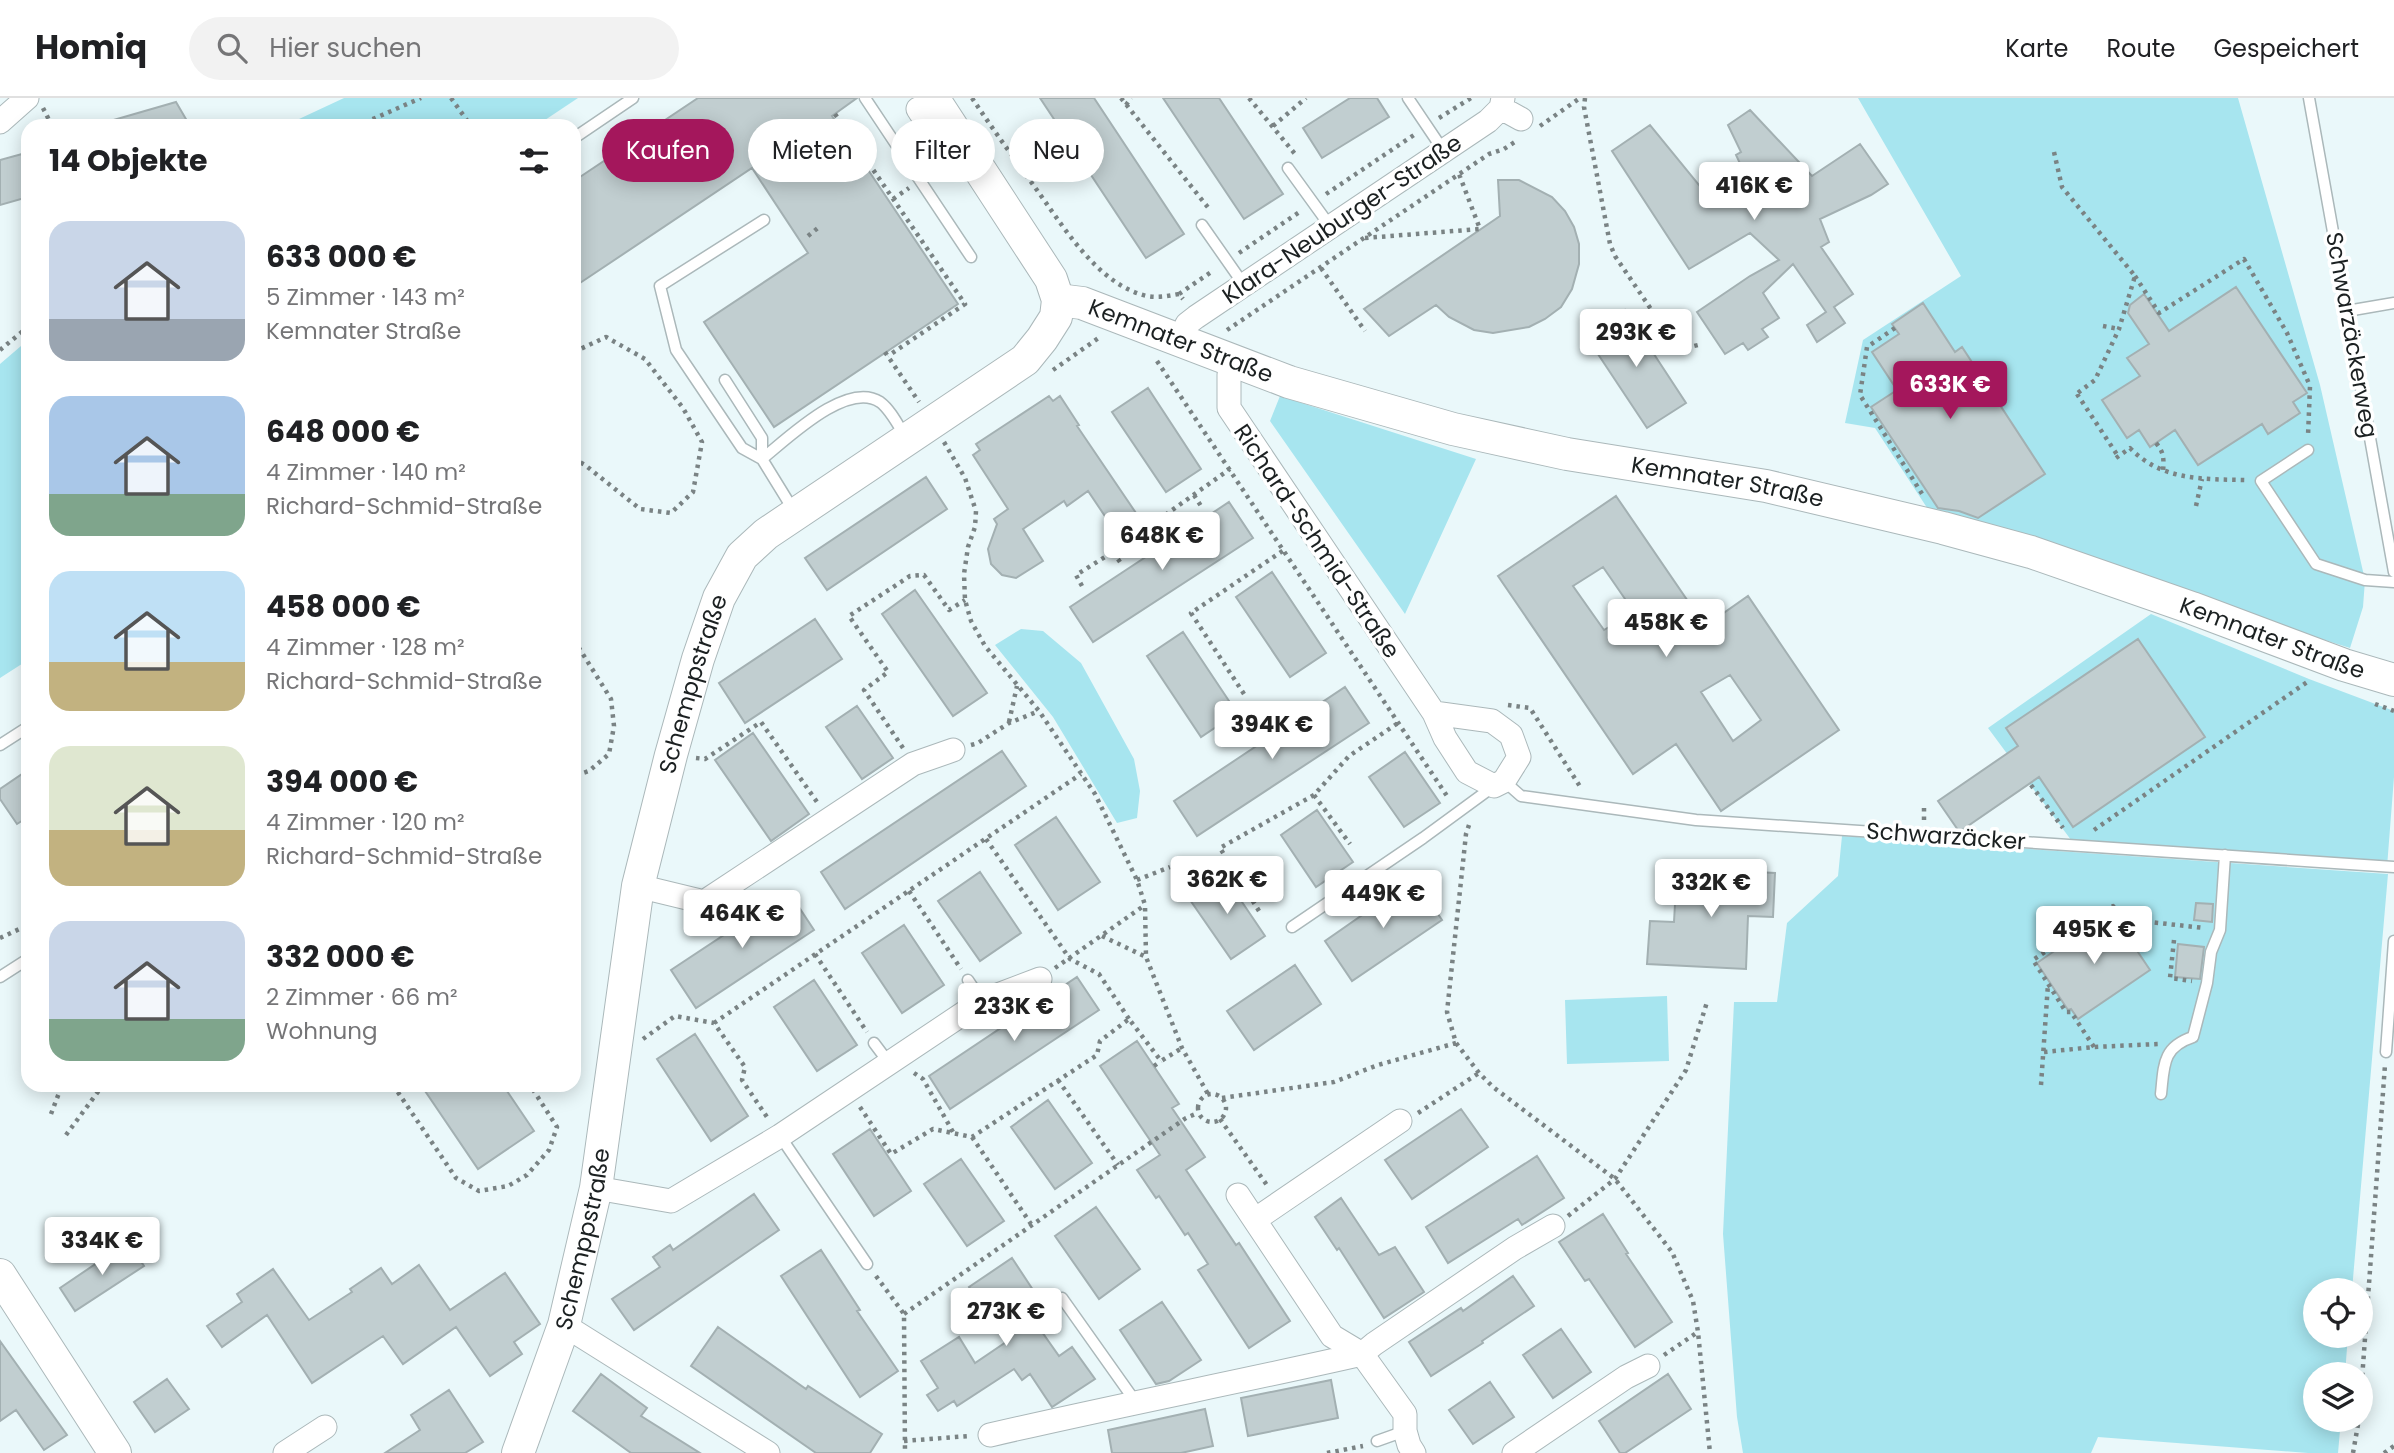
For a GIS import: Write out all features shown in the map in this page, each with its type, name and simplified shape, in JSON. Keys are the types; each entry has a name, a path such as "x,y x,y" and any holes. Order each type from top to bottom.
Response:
{"street":[{"path":"0,122 27,98"},
{"path":"944,102 962,119"},
{"path":"944,102 1043,264 1058,300"},
{"name":"Klara-Neuburger-Straße","path":"1188,328 1329,226 1488,121 1516,119"},
{"name":"Kemnater Straße","path":"1058,300 1082,303 1188,328 1289,382 1453,429 1567,454 1766,486 2031,552 2344,665 2394,680"},
{"name":"Schemppstraße","path":"518,1453 564,1325 596,1188 638,886 698,659 719,598 742,556 766,534 1025,360 1055,317 1058,300"},
{"name":"Richard-Schmid-Straße","path":"1226,347 1229,408 1434,713 1444,738 1467,772 1499,783"},
{"path":"1434,713 1492,721 1511,735 1519,757 1499,783"},
{"path":"638,886 704,902 913,764 953,750"},
{"path":"596,1188 671,1201 779,1136 982,1001 1040,979"},
{"path":"1256,1219 1400,1121"},
{"path":"1238,1195 1332,1336 1362,1354 1405,1414 1405,1431 1414,1453"},
{"path":"990,1435 1135,1401 1216,1387 1362,1354 1515,1248 1553,1226"},
{"path":"0,1277 116,1453"},
{"path":"564,1325 768,1453"},
{"path":"1514,1453 1626,1377 1648,1366"},
{"path":"285,1453 325,1427"}],"lane":[{"path":"581,133 633,98"},
{"path":"865,98 971,257"},
{"path":"1408,98 1444,150"},
{"name":"Schwarzäckerweg","path":"2309,98 2394,572"},
{"path":"1288,168 1329,226"},
{"path":"764,220 660,286 676,350 742,448 762,459 796,513"},
{"path":"1202,225 1244,285"},
{"path":"2347,311 2394,303"},
{"path":"725,380 762,438 762,459"},
{"path":"762,459 836,403 854,398 869,398 880,402 920,432"},
{"path":"2308,450 2261,481 2316,564 2365,580 2394,582"},
{"path":"0,745 21,732"},
{"path":"1292,927 1499,783"},
{"name":"Schwarzäcker","path":"1499,783 1521,796 1696,820 2394,867"},
{"path":"2161,1094 2169,1052 2176,1045 2193,1037 2207,983 2211,952 2220,930 2225,855"},
{"path":"2386,1052 2394,941"},
{"path":"0,977 21,964"},
{"path":"968,980 982,1001"},
{"path":"874,1043 892,1061"},
{"path":"779,1136 867,1264"},
{"path":"1062,1298 1135,1401"},
{"path":"1377,1441 1405,1431"}],"path":[{"path":"376,119 421,98"},
{"path":"451,98 466,119"},
{"path":"1121,98 1217,219"},
{"path":"1126,105 1131,98"},
{"path":"1249,98 1296,155"},
{"path":"1273,126 1306,98"},
{"path":"1226,347 1321,268 1489,154 1504,149 1516,119 1582,98 1606,229 1615,256 1676,346 1686,348 1698,345"},
{"path":"944,102 1101,269 1125,287 1146,296 1179,294 1188,328"},
{"path":"835,114 881,185 965,304 887,354 920,432 965,478 976,511 964,574 965,600 971,621 985,646 1039,711 1095,794 1138,880 1145,905 1146,957 1182,1048 1208,1094"},
{"path":"2054,152 2062,187 2135,276 2159,313 2244,259 2287,333 2310,386 2308,450"},
{"path":"1364,239 1480,229 1459,174"},
{"path":"1319,183 1327,193"},
{"path":"808,236 819,228"},
{"path":"1234,240 1242,251"},
{"path":"1321,268 1365,331"},
{"path":"2135,276 2119,329 2095,380 2076,394 2117,457 2130,448 2144,462 2163,472 2203,479 2261,481"},
{"path":"2103,326 2119,329"},
{"path":"1895,328 1867,347 1860,395 1943,528"},
{"path":"0,350 21,333"},
{"path":"581,349 606,337 645,359 683,408 702,442 693,492 671,513 640,509 581,463"},
{"path":"1146,355 1157,360 1398,723 1469,825"},
{"path":"2156,443 2162,450 2163,472"},
{"path":"1082,586 1076,575 1230,469"},
{"path":"2196,506 2203,479"},
{"path":"1194,495 1200,506"},
{"path":"1152,524 1160,536"},
{"path":"1244,694 1191,613 1284,550"},
{"path":"1113,552 1120,562"},
{"path":"913,764 863,690 888,672 849,616 910,576 924,575 949,610 965,600"},
{"path":"581,651 611,699 614,726 609,754 589,771 581,774"},
{"path":"2031,785 2074,844 2309,679 2318,683"},
{"path":"1009,723 1017,686"},
{"path":"1506,704 1530,708 1592,806"},
{"path":"953,750 978,743 1009,723 1039,711"},
{"path":"671,755 705,759 761,722 828,818"},
{"path":"1259,911 1220,848 1314,795 1349,756 1398,723"},
{"path":"614,1059 675,1016 714,1023 1081,774"},
{"path":"1499,783 1469,825 1447,1012 1456,1043 1493,1087 1615,1179 1672,1252 1693,1301 1710,1453"},
{"path":"1314,795 1350,844"},
{"path":"986,839 1070,958 1099,974 1161,1061"},
{"path":"1138,880 1170,867"},
{"path":"909,891 968,980"},
{"path":"1040,979 1145,905"},
{"path":"2094,1046 2071,1012 2066,1012 2033,960 2113,906 2127,930 2141,921 2220,930"},
{"path":"0,938 21,928"},
{"path":"1102,936 1146,957"},
{"path":"2174,940 2170,978 2207,983"},
{"path":"815,954 874,1043"},
{"path":"2042,1085 2049,982"},
{"path":"1553,1226 1615,1179 1686,1070 1707,1002"},
{"path":"849,1090 891,1154 933,1129 972,1136 1097,1055 1100,1041 1129,1019"},
{"path":"714,1023 745,1067 742,1080 779,1136"},
{"path":"1222,1098 1334,1082 1378,1065 1456,1043"},
{"path":"2044,1052 2094,1046 2176,1045"},
{"path":"1154,1066 1182,1048"},
{"path":"2363,1362 2386,1052"},
{"path":"892,1061 923,1079 953,1133"},
{"path":"1400,1121 1416,1114 1479,1073"},
{"path":"1058,1080 1118,1165"},
{"path":"51,1114 59,1092"},
{"path":"66,1135 98,1092"},
{"path":"398,1092 456,1178 479,1191 508,1186 527,1175 548,1150 557,1127 534,1092"},
{"path":"1208,1094 1222,1098 1226,1105 1225,1113 1220,1119 1208,1122 1198,1113 1201,1098 1208,1094"},
{"path":"904,1314 1185,1118 1198,1113"},
{"path":"1220,1119 1279,1203"},
{"path":"972,1136 1031,1224"},
{"path":"867,1264 904,1314 905,1453"},
{"path":"1648,1366 1698,1332"},
{"path":"2353,1453 2357,1432"},
{"path":"904,1441 990,1435"},
{"path":"1327,1453 1377,1441"},
{"path":"2384,1453 2394,1446"}],"shaded area":[{"path":"344,98 578,98 546,119 299,119"},
{"path":"1858,98 2238,98 2320,385 2365,580 2363,607 2350,648 2098,568 1935,520 1875,428 1845,423 1863,340 1961,276"},
{"path":"21,346 21,664 0,678 0,364"},
{"path":"1280,396 1476,459 1405,614 1270,421"},
{"path":"2151,614 2394,711 2394,777 2387,867 2074,844 1988,728"},
{"path":"1021,629 1043,631 1081,663 1134,759 1140,791 1137,818 1117,823 1053,717 995,645"},
{"path":"1842,836 2388,874 2353,1278 2303,1278 2303,1348 2347,1348 2346,1362 2303,1362 2303,1432 2340,1432 2338,1453 2098,1437 2091,1453 1743,1453 1737,1417 1723,1234 1734,1002 1777,1002 1787,923 1838,876"},
{"path":"1667,996 1669,1061 1567,1064 1565,1000"}],"building":[{"path":"698,98 857,98 832,116 834,119 748,119 748,171 734,180 734,119 667,119"},
{"path":"1040,98 1094,98 1184,234 1146,258 1096,182 1104,182 1104,119 1054,119"},
{"path":"1163,98 1219,98 1283,194 1244,219"},
{"path":"1350,98 1377,98 1389,117 1322,158 1303,128"},
{"path":"176,102 186,119 117,119"},
{"path":"1750,110 1812,176 1860,144 1888,184 1820,219 1829,242 1821,247 1853,294 1834,307 1845,323 1817,342 1807,325 1826,312 1793,264 1763,293 1779,318 1762,329 1768,337 1748,350 1743,343 1725,354 1697,312 1779,260 1750,233 1689,269 1612,151 1650,125 1716,206 1749,183 1736,155 1741,152 1728,125"},
{"path":"21,154 21,199 0,205 0,160"},
{"path":"602,162 602,182 731,182 581,282 581,176"},
{"path":"1498,180 1519,180 1552,197 1565,211 1574,227 1579,244 1579,264 1572,289 1561,307 1529,327 1493,333 1474,330 1449,317 1436,305 1389,336 1364,309 1500,216"},
{"path":"761,182 876,182 958,304 774,427 704,322 808,253"},
{"path":"2236,287 2307,393 2293,402 2300,413 2268,434 2262,424 2198,465 2175,430 2150,447 2139,430 2127,438 2102,400 2140,376 2127,358 2149,344 2128,313 2130,305 2144,294 2169,331"},
{"path":"1923,303 1955,352 1962,347 2045,474 1978,518 1959,511 1938,508 1871,407 1897,390 1872,352 1899,334 1892,324"},
{"path":"1625,310 1686,403 1647,428 1586,336"},
{"path":"1148,388 1201,469 1166,492 1112,412"},
{"path":"1049,396 1053,401 1060,396 1138,516 1115,531 1088,491 1067,506 1064,501 1023,529 1043,561 1016,578 1002,575 991,564 988,549 997,524 994,519 1008,509 973,455 980,450 976,444"},
{"path":"926,477 947,509 827,590 805,558"},
{"path":"1616,496 1705,626 1748,596 1839,730 1721,811 1676,744 1633,774 1498,576","holes":["1603,567 1634,612 1604,630 1573,586","1730,675 1761,720 1733,741 1701,692"]},
{"path":"1229,502 1253,538 1093,642 1070,607"},
{"path":"1272,572 1326,653 1290,677 1236,597"},
{"path":"915,590 987,693 953,716 882,614"},
{"path":"815,619 842,659 745,723 719,683"},
{"path":"1183,632 1237,713 1201,737 1147,656"},
{"path":"2138,639 2205,737 2073,827 2039,777 1962,830 1958,830 1938,801 2018,746 2006,728"},
{"path":"1345,687 1369,723 1197,836 1174,801"},
{"path":"857,706 893,758 862,779 826,727"},
{"path":"753,733 809,814 771,841 715,760"},
{"path":"1002,751 1026,786 845,909 821,872"},
{"path":"1405,752 1440,803 1404,827 1369,777"},
{"path":"21,775 21,821 17,824 0,799 0,789"},
{"path":"1317,810 1353,862 1316,887 1281,835"},
{"path":"1056,817 1100,882 1058,910 1015,845"},
{"path":"1677,868 1775,873 1773,917 1748,916 1746,969 1647,964 1650,921 1674,922"},
{"path":"980,872 1021,933 980,961 938,901"},
{"path":"1223,874 1265,936 1231,959 1188,897"},
{"path":"1414,879 1442,920 1352,981 1325,941"},
{"path":"789,892 814,930 696,1008 671,970"},
{"path":"2196,903 2213,904 2212,922 2194,920"},
{"path":"2111,912 2150,970 2078,1019 2071,1009 2068,1010 2037,963"},
{"path":"904,925 944,985 902,1013 862,953"},
{"path":"2178,944 2204,947 2200,979 2175,977"},
{"path":"1295,965 1321,1004 1254,1050 1227,1011"},
{"path":"1077,977 1099,1010 950,1109 929,1076"},
{"path":"814,980 857,1045 817,1071 774,1007"},
{"path":"695,1034 748,1116 711,1141 657,1059"},
{"path":"1137,1041 1179,1104 1172,1108 1205,1157 1186,1170 1236,1245 1239,1243 1290,1321 1249,1348 1198,1270 1208,1264 1188,1233 1185,1235 1159,1196 1156,1198 1137,1170 1160,1155 1100,1066"},
{"path":"426,1092 508,1092 534,1131 478,1169"},
{"path":"1048,1100 1092,1163 1055,1189 1011,1127"},
{"path":"1461,1109 1488,1147 1412,1199 1385,1160"},
{"path":"870,1129 911,1191 874,1216 833,1154"},
{"path":"1537,1156 1564,1198 1522,1225 1518,1219 1448,1263 1426,1227"},
{"path":"961,1159 1004,1221 967,1246 924,1184"},
{"path":"754,1194 779,1230 634,1330 612,1299 660,1267 653,1257 670,1245 673,1250"},
{"path":"1341,1198 1379,1255 1395,1247 1424,1292 1384,1318 1339,1248 1337,1250 1315,1217"},
{"path":"1096,1207 1140,1269 1099,1299 1055,1236"},
{"path":"1603,1214 1628,1253 1626,1254 1672,1322 1635,1347 1589,1279 1585,1281 1559,1242"},
{"path":"128,1242 144,1266 75,1311 60,1288"},
{"path":"821,1250 860,1310 857,1311 898,1371 860,1397 781,1276"},
{"path":"1012,1258 1037,1296 1023,1305 1059,1356 1072,1347 1095,1379 1052,1407 1030,1374 1022,1380 1014,1369 957,1406 954,1401 938,1411 927,1395 938,1388 921,1361 959,1337 975,1363 1006,1342 969,1287"},
{"path":"419,1265 450,1310 505,1273 540,1324 514,1342 522,1354 490,1376 456,1327 403,1364 383,1336 312,1383 267,1315 222,1347 207,1326 242,1302 237,1294 273,1269 309,1320 352,1292 350,1289 381,1268 392,1284"},
{"path":"1513,1276 1534,1306 1431,1376 1409,1342 1461,1308 1463,1311"},
{"path":"1162,1302 1201,1360 1169,1381 1156,1384 1120,1330"},
{"path":"718,1327 806,1389 808,1386 882,1434 870,1453 816,1453 691,1366"},
{"path":"1561,1329 1591,1372 1553,1398 1523,1355"},
{"path":"0,1341 67,1435 44,1450 16,1410 0,1421"},
{"path":"601,1374 647,1408 641,1416 700,1453 631,1453 573,1411"},
{"path":"1668,1374 1691,1409 1625,1453 1620,1453 1599,1421"},
{"path":"167,1379 189,1409 155,1432 134,1402"},
{"path":"1331,1380 1338,1418 1248,1436 1241,1398"},
{"path":"1490,1382 1514,1417 1473,1444 1449,1410"},
{"path":"449,1390 483,1442 465,1453 385,1453 420,1430 411,1415"},
{"path":"1205,1409 1213,1446 1181,1453 1112,1453 1108,1430"}]}
